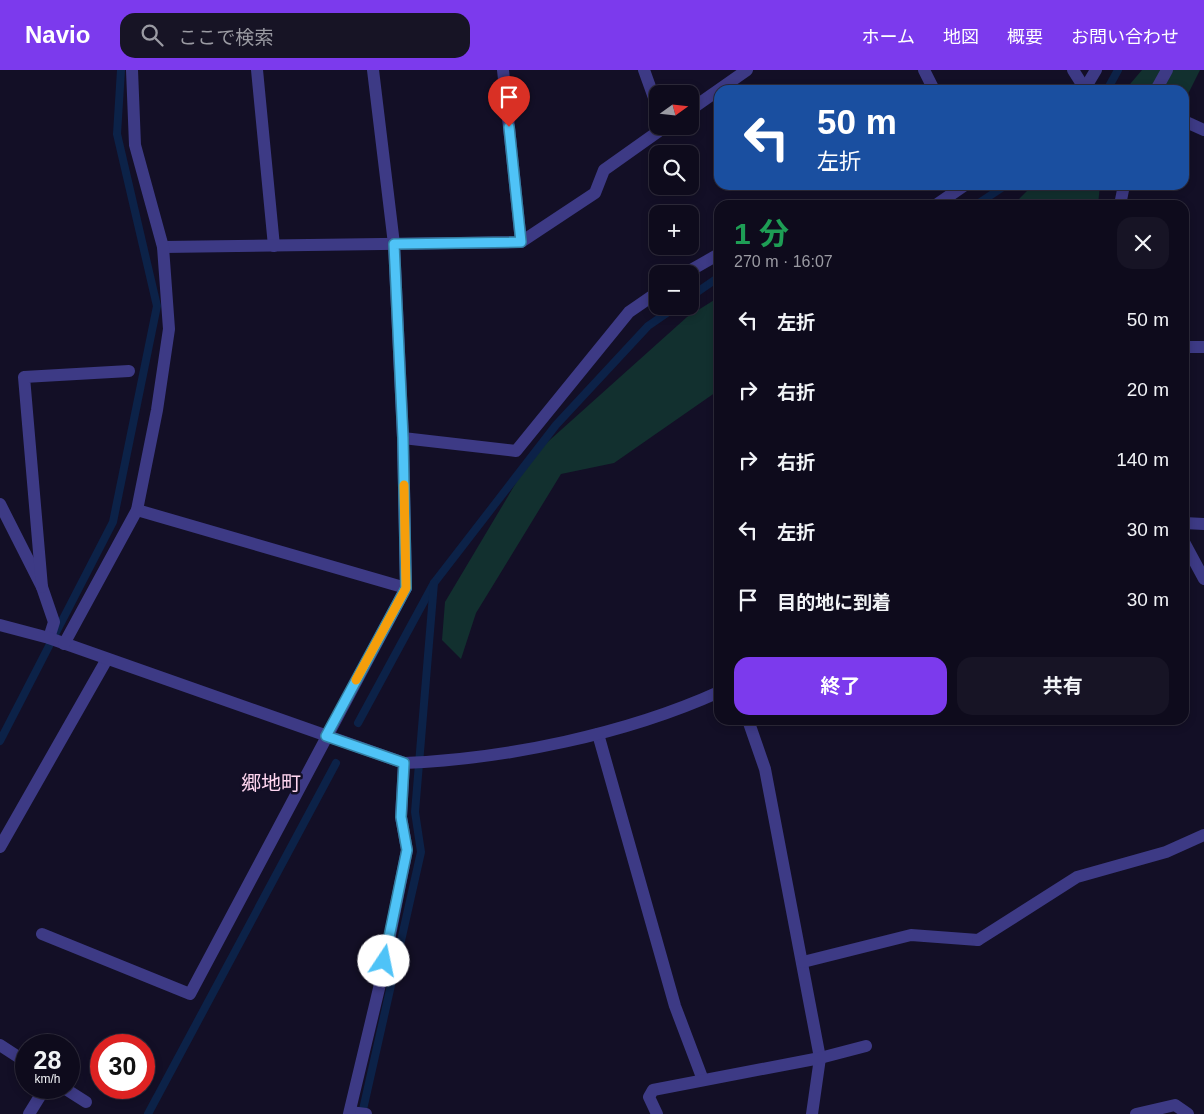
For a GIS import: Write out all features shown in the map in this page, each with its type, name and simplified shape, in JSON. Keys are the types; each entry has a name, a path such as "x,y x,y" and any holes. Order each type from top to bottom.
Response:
{"street":[{"path":"63,643 137,510 157,410 169,329 163,247 135,145 132,70"},
{"path":"257,70 274,246"},
{"path":"42,934 190,994 406,588 403,438 394,244 373,70"},
{"path":"503,70 521,242"},
{"path":"644,70 649,85"},
{"path":"726,85 747,70"},
{"path":"924,70 932,85"},
{"path":"1073,70 1082,85"},
{"path":"1088,85 1096,70"},
{"path":"1159,85 1167,70"},
{"path":"699,104 714,93"},
{"path":"1189,123 1204,130"},
{"path":"163,247 521,242 595,193 604,170 654,135"},
{"path":"943,200 958,190"},
{"path":"699,265 714,257"},
{"path":"403,438 516,451 629,312 649,298"},
{"path":"1189,347 1204,347"},
{"path":"42,587 24,377 129,371"},
{"path":"0,504 42,587 54,622 49,638"},
{"path":"137,510 406,588"},
{"path":"1189,523 1204,524"},
{"path":"1189,551 1204,579"},
{"path":"0,625 49,638 405,763 478,756 598,734 675,711 714,694"},
{"path":"0,847 107,659"},
{"path":"750,725 765,769 820,1058 812,1114"},
{"path":"598,734 674,1006 702,1080"},
{"path":"366,1114 350,1113 381,980 407,850 401,817 405,763"},
{"path":"803,962 912,934 978,940 1077,877 1166,852 1204,835"},
{"path":"0,1045 15,1055"},
{"path":"657,1114 649,1097 653,1090 820,1058 866,1046"},
{"path":"80,1098 86,1102"},
{"path":"28,1114 38,1099"},
{"path":"1136,1114 1175,1105 1188,1114"}],"green space":[{"path":"1142,70 1200,70 1189,92 1189,85 1129,85"},
{"path":"1028,190 1100,190 1098,200 1018,200"},
{"path":"714,300 714,393 614,463 561,474 476,613 461,659 442,640 445,602 532,456 687,317 699,315 699,310"}],"waterway":[{"path":"0,741 113,522 157,306 117,134 121,70"},
{"path":"1110,85 1118,70"},
{"path":"984,200 998,190"},
{"path":"699,291 714,280"},
{"path":"358,723 434,583 556,425 648,326 664,315"},
{"path":"362,1114 421,852 415,812 434,583"},
{"path":"148,1114 336,763"}],"slow traffic":[{"path":"356,680 406,588 404,485"}],"district":[{"name":"郷地町","path":"271,783"}],"route":[{"path":"384,961 407,850 401,817 404,763 326,736 406,588 403,438 394,244 521,242 509,127"}]}
